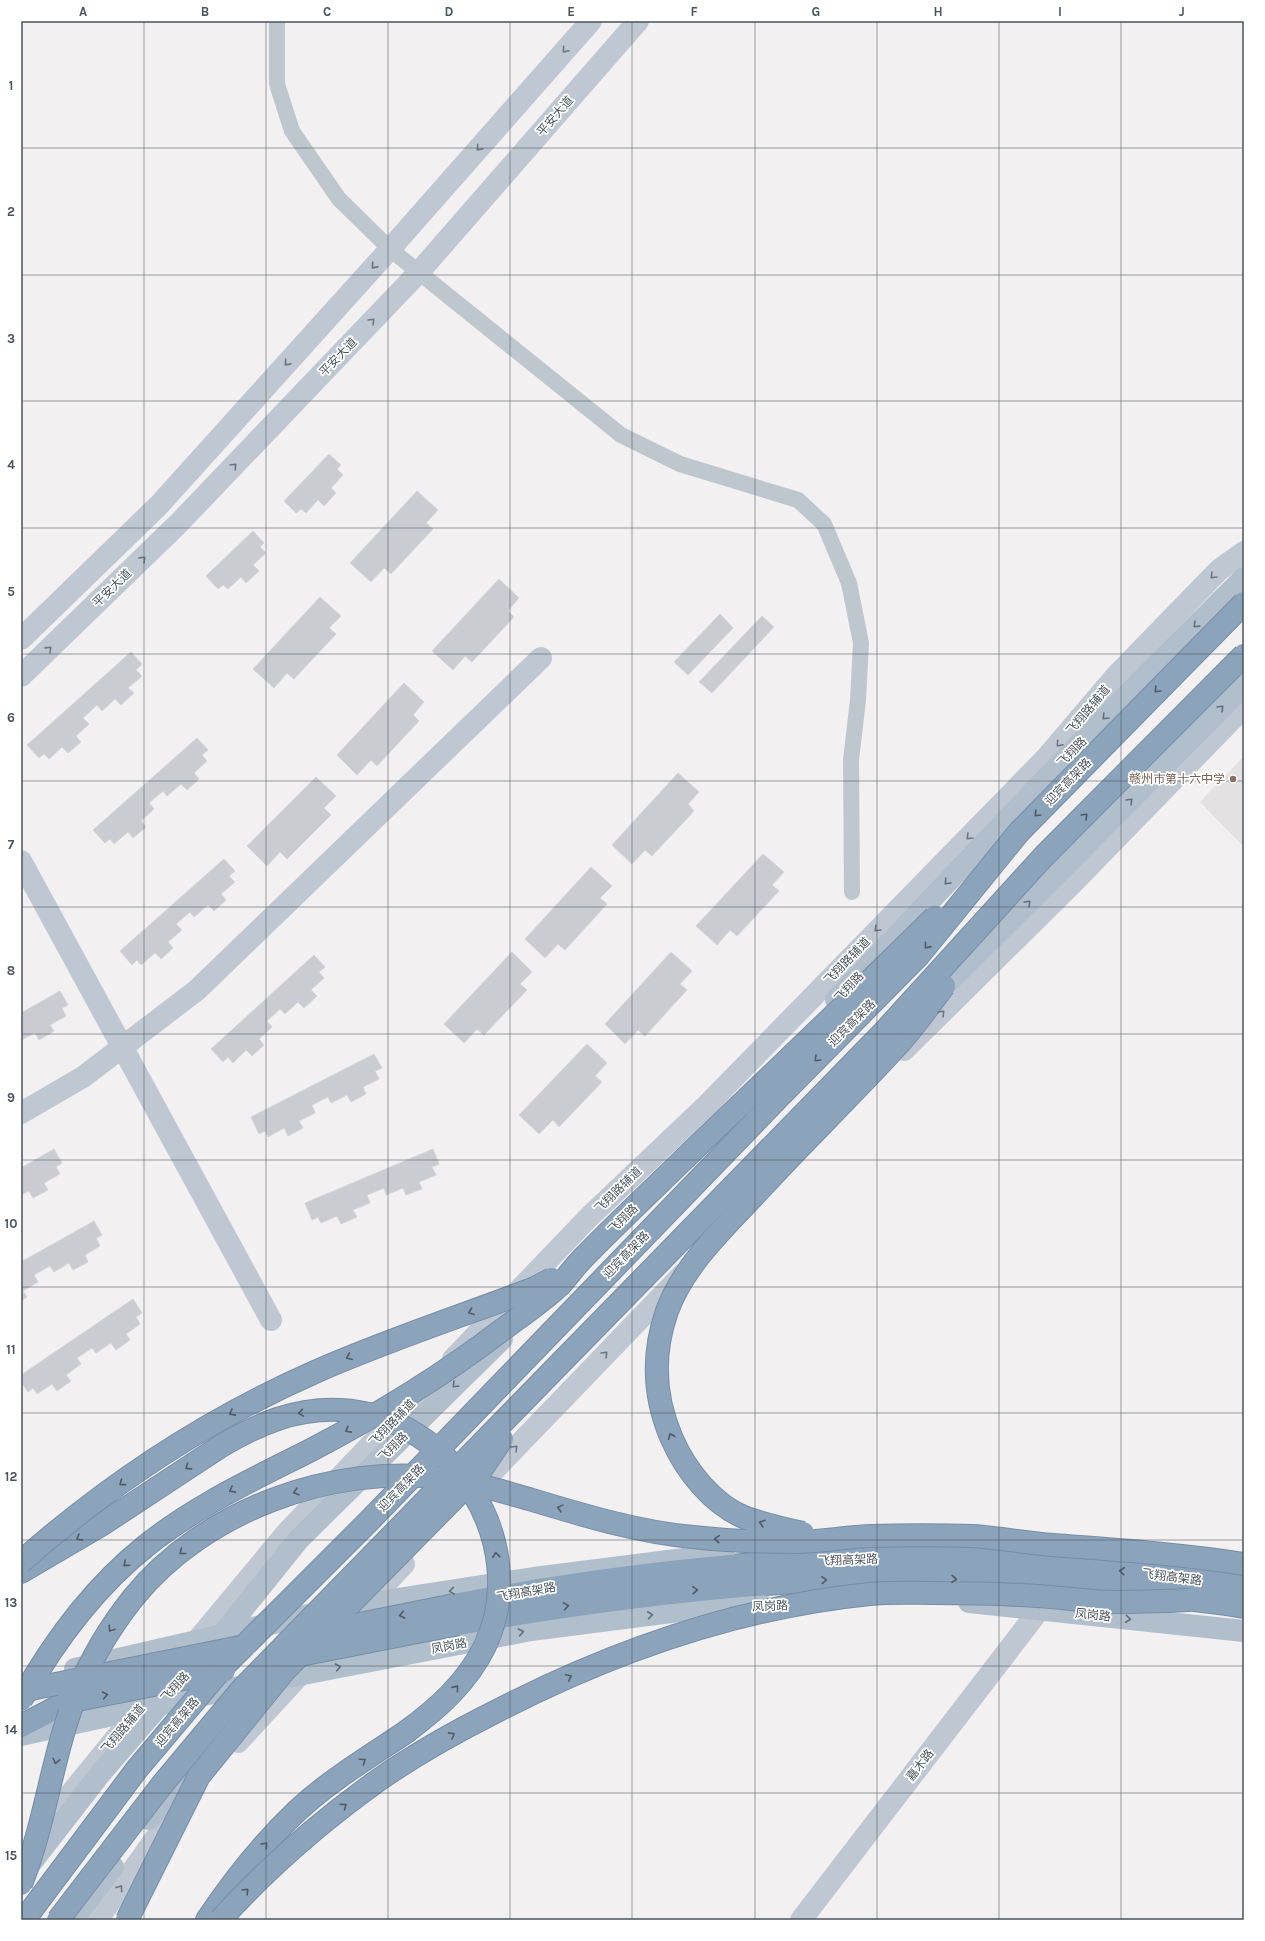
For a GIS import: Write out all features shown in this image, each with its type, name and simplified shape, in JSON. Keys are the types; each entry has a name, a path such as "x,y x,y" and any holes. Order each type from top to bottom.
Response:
{"highway":[{"path":"1178,669 1244,596"},
{"name":"迎宾高架路","path":"24,1920 137,1769 224,1666 370,1520 778,1098 919,955 1019,832 1244,603"},
{"path":"58,1920 161,1786 242,1688 538,1388 717,1202 882,1034 1044,856 1244,655"},
{"path":"1206,694 1244,659"},
{"path":"21,1700 38,1670 67,1627 103,1584 145,1546 175,1523 210,1501 398,1402 503,1330 560,1285 581,1259 848,1003 1019,832"},
{"path":"1044,856 895,1048 815,1130 712,1240 681,1282 668,1309 660,1334 657,1372 658,1394 665,1422 687,1466 708,1491 722,1504 744,1517 802,1533 870,1536 973,1536 1244,1564"},
{"path":"21,1562 89,1507 139,1471 176,1446 245,1406 314,1372 378,1345 535,1288 581,1259"},
{"path":"127,1920 199,1776 285,1670 479,1473 538,1388"},
{"path":"21,1572 101,1525 243,1433 269,1421 292,1414 341,1410 372,1416 396,1423 413,1432 444,1456 460,1473 476,1496 489,1522 494,1541 498,1591 494,1617 485,1646 469,1673 451,1695 431,1713 334,1782 298,1810 242,1870 207,1920"},
{"path":"21,1884 36,1842 61,1740 76,1695 92,1661 109,1631 143,1587 162,1568 194,1542 234,1518 283,1495 326,1483 371,1476 407,1474 447,1478 598,1518 644,1529 691,1537 800,1542 870,1536"},
{"name":"飞翔高架路","path":"456,1614 588,1582 670,1571 892,1558 987,1559 1168,1576 1244,1586"},
{"name":"飞翔高架路","path":"456,1614 604,1600 676,1591 836,1580 897,1578 1052,1582 1244,1607"},
{"path":"220,1920 247,1890 281,1858 331,1816 381,1778 425,1750 538,1691 581,1671 660,1642 720,1623 767,1611 871,1594 988,1594 1113,1602 1190,1600"},
{"path":"21,1691 456,1614"},
{"path":"21,1712 456,1614"},
{"path":"21,1726 67,1702"}],"main road":[{"name":"飞翔路","path":"21,1876 100,1774 150,1706 221,1636 300,1539 727,1115 1007,818 1161,659 1244,578"},
{"path":"72,1920 159,1805 267,1680 340,1608 770,1156 1058,873 1244,685"},
{"path":"21,1681 340,1608 534,1578 684,1559 839,1550 1101,1547 1244,1564"},
{"name":"凤岗路","path":"21,1735 267,1680 531,1630 687,1610 935,1599 1244,1631"}],"street":[{"path":"277,21 277,84 292,130 339,199 390,249 621,435 680,464 798,500 824,524 849,583 861,643 858,700 850,760 852,892"},
{"path":"21,639 159,505 390,249 591,21"},
{"name":"平安大道","path":"21,676 178,524 419,272 638,21"},
{"name":"飞翔路辅道","path":"21,1856 70,1793 150,1706 196,1642 289,1530 589,1217 707,1105 1047,758 1116,676 1219,570 1244,552"},
{"path":"21,1113 83,1077 197,990 541,658"},
{"path":"97,1920 174,1814 300,1674 366,1604 785,1168 1071,885 1244,707"},
{"path":"21,861 271,1320"},
{"name":"嘉木路","path":"801,1920 1040,1609"}],"shaded area":[{"name":"赣州市第十六中学","path":"1244,756 1244,847 1200,802"}],"building":[{"path":"329,454 341,465 337,469 343,475 331,488 336,493 324,506 318,500 306,513 301,509 296,513 284,501"},
{"path":"417,491 438,510 426,523 433,529 391,574 384,568 371,582 350,563"},
{"path":"253,531 264,543 260,547 266,553 253,565 259,571 246,583 241,577 228,589 223,585 218,589 206,576"},
{"path":"499,579 519,598 508,611 514,617 472,662 465,656 453,670 432,651"},
{"path":"320,597 341,616 329,628 336,634 294,679 287,673 274,688 253,669"},
{"path":"720,614 733,628 688,675 674,662"},
{"path":"762,616 774,627 712,693 699,682"},
{"path":"131,652 142,664 136,670 142,676 128,688 134,693 121,705 115,699 102,711 97,705 83,718 89,724 76,736 81,742 68,753 62,747 49,759 44,754 39,758 27,745"},
{"path":"404,683 424,702 413,715 419,721 377,766 371,760 357,775 337,755"},
{"path":"197,738 208,750 202,755 207,761 194,773 199,779 187,790 181,784 167,796 163,791 149,803 154,809 141,821 146,827 133,838 128,832 114,844 110,839 105,843 93,830"},
{"path":"678,773 699,792 688,804 694,811 652,856 645,850 632,864 612,845"},
{"path":"316,777 336,796 324,808 331,815 287,859 280,852 267,866 247,846"},
{"path":"763,854 784,872 772,885 779,891 737,936 730,930 717,945 696,926"},
{"path":"224,859 235,871 229,876 235,882 221,894 226,900 214,911 208,905 194,917 190,912 176,924 182,930 168,942 173,948 161,959 155,953 141,965 137,960 132,965 120,951"},
{"path":"591,867 612,886 600,898 607,904 565,950 558,944 545,958 525,939"},
{"path":"512,952 532,972 520,984 527,990 484,1035 477,1029 464,1043 444,1024"},
{"path":"671,952 692,971 680,984 687,990 645,1036 638,1030 625,1044 605,1024"},
{"path":"314,955 325,967 319,972 324,978 311,990 317,996 304,1008 298,1002 285,1014 280,1009 267,1021 272,1027 259,1039 264,1045 252,1056 246,1050 233,1063 228,1057 223,1062 211,1049"},
{"path":"60,991 68,1005 62,1008 66,1016 50,1025 54,1031 39,1040 35,1033 21,1040 21,1013"},
{"path":"587,1044 607,1063 595,1076 602,1082 559,1127 553,1120 539,1134 519,1115"},
{"path":"374,1054 382,1068 375,1071 379,1079 363,1087 366,1094 351,1102 347,1095 331,1103 328,1097 312,1105 315,1113 299,1121 303,1128 288,1136 284,1128 268,1137 265,1131 259,1134 251,1117"},
{"path":"54,1149 62,1163 56,1167 60,1174 44,1183 48,1190 33,1198 29,1191 21,1195 21,1168"},
{"path":"433,1149 439,1164 432,1167 436,1175 419,1182 422,1189 406,1195 403,1188 386,1195 384,1188 367,1195 370,1203 353,1210 357,1217 341,1224 337,1216 321,1223 318,1217 312,1220 305,1203"},
{"path":"94,1221 102,1235 96,1238 100,1246 85,1255 88,1262 73,1270 69,1263 54,1272 50,1266 34,1275 38,1282 23,1291 27,1297 21,1301 21,1262"},
{"path":"133,1299 142,1313 136,1317 140,1324 126,1334 130,1340 116,1350 111,1343 96,1353 92,1348 77,1358 81,1364 66,1375 71,1381 57,1391 52,1384 37,1394 33,1388 28,1392 21,1382 21,1375"}],"place":[{"name":"赣州市第十六中学","path":"1233,779"}]}
